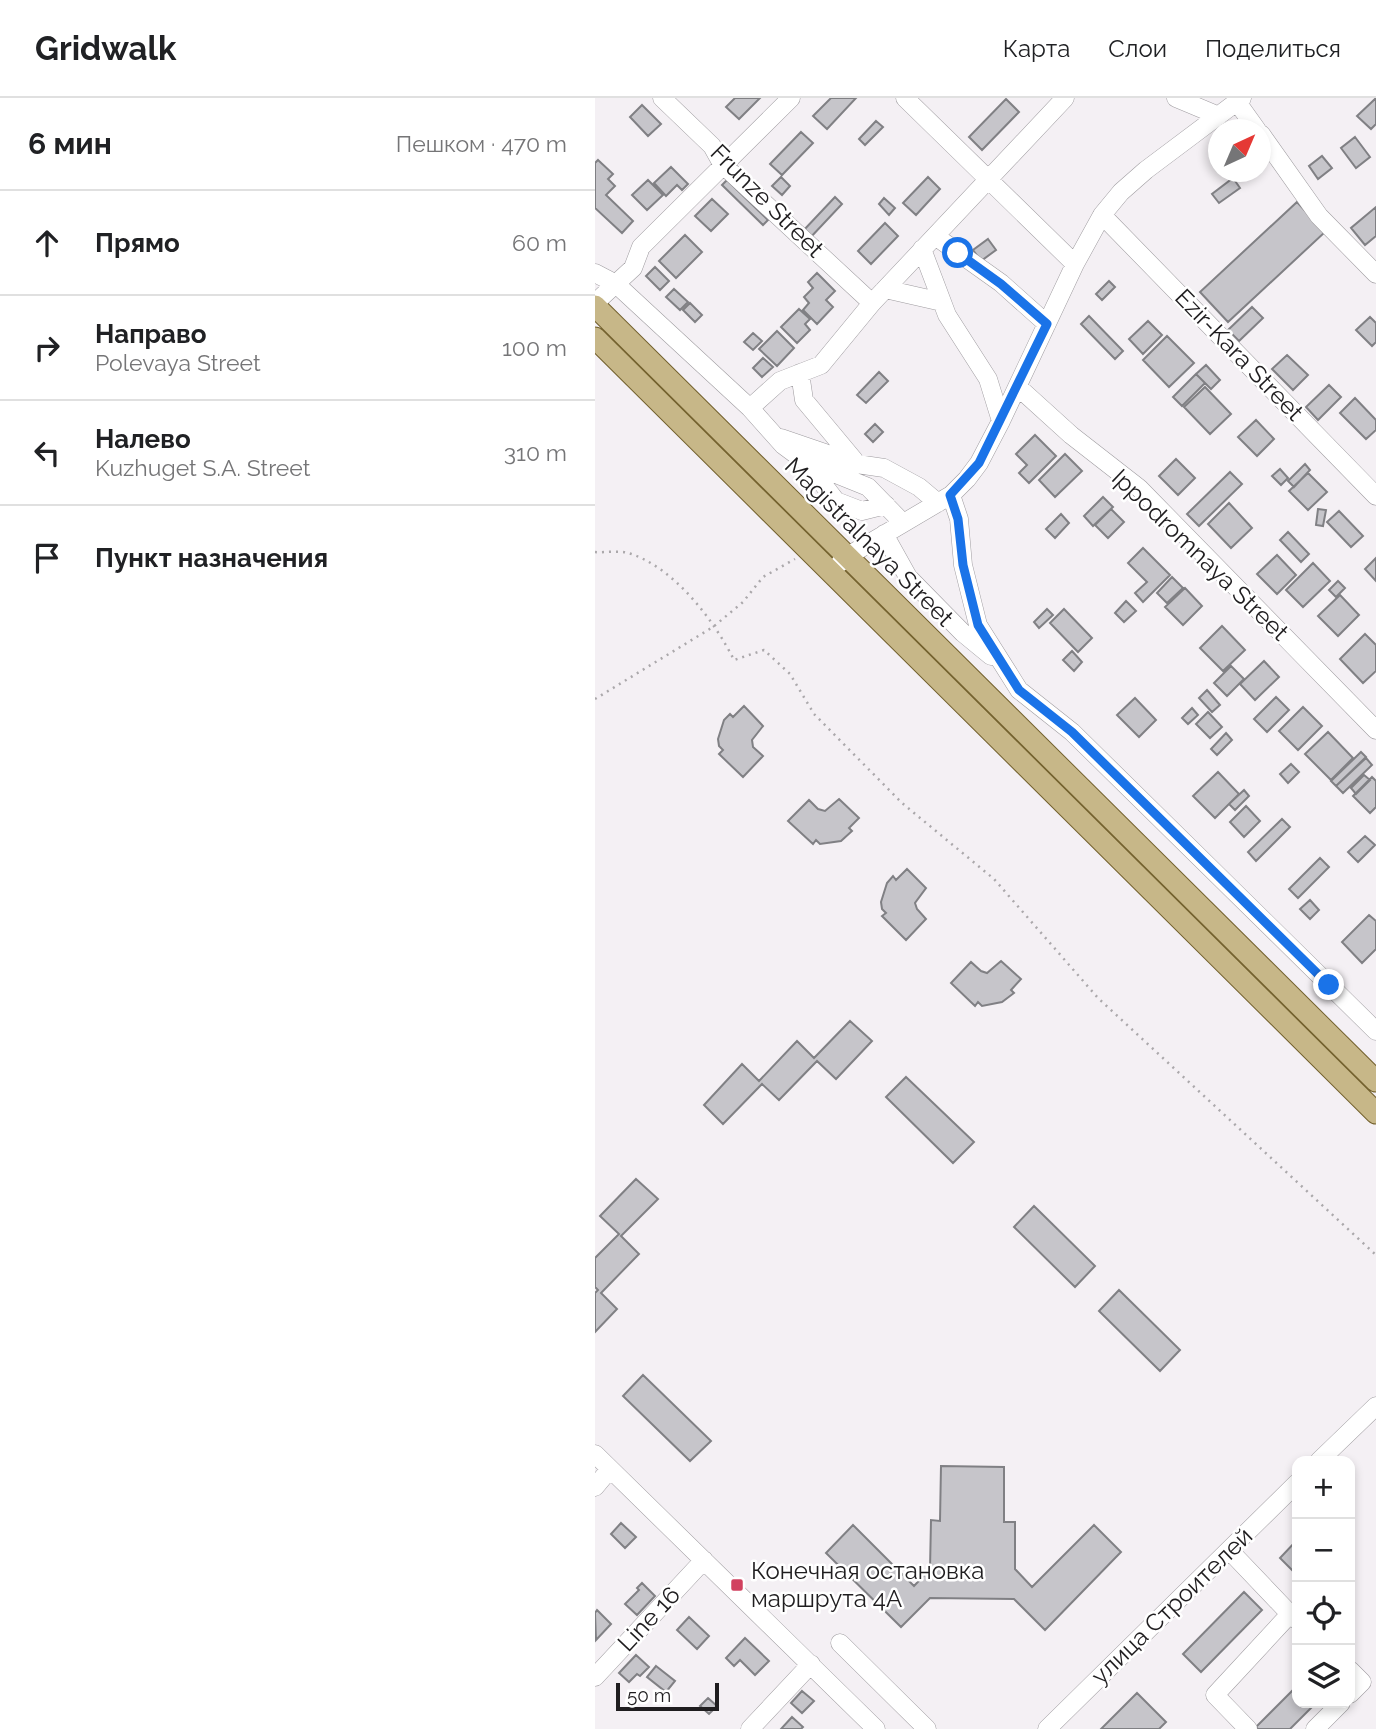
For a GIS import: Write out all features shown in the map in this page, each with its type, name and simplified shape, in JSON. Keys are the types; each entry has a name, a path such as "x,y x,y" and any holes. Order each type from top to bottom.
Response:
{"main road":[{"name":"Magistralnaya Street","path":"595,304 846,557 1376,1081"},
{"name":"Magistralnaya Street","path":"595,338 1376,1114"}],"street":[{"name":"Frunze Street","path":"662,98 712,146 722,164 872,303"},
{"path":"595,304 633,268 641,247 791,98"},
{"path":"905,98 1075,264"},
{"path":"750,408 780,381 821,365 872,303 1065,98"},
{"path":"1176,98 1219,116"},
{"path":"830,573 846,557 944,499 979,463 1018,387 1075,264 1102,215 1121,192 1146,170 1240,100 1251,119"},
{"path":"1271,148 1319,216 1376,274"},
{"name":"Ezir-Kara Street","path":"1102,215 1376,496"},
{"path":"928,243 947,315 988,379 1001,421"},
{"path":"928,243 1001,284 1047,324"},
{"path":"595,273 616,285 750,408 775,436 806,462 837,501 862,511 886,505"},
{"path":"885,289 942,302"},
{"path":"800,373 804,400 857,464 868,486 903,523"},
{"name":"Ippodromnaya Street","path":"1018,387 1071,435 1139,488 1376,730"},
{"path":"775,436 857,464 884,468 944,499 958,519 963,565 978,625 1019,690 1072,732 1376,1031"},
{"path":"806,462 868,486"},
{"path":"884,534 908,577 963,633 1004,667"},
{"path":"1324,1456 1376,1406"},
{"path":"595,1454 876,1729"},
{"path":"595,1487 610,1469"},
{"name":"улица Строителей","path":"1047,1729 1292,1488"},
{"path":"1229,1550 1292,1615"},
{"name":"Line 16","path":"595,1677 704,1560"},
{"path":"1248,1729 1215,1695 1292,1619"},
{"path":"840,1643 927,1729"},
{"path":"750,1729 811,1664"},
{"path":"1355,1675 1362,1682 1355,1689"},
{"path":"1315,1729 1336,1708"}],"path":[{"path":"595,552 627,553 662,570 678,583 713,627 734,660 764,650 790,674 814,714 902,803 994,879 1098,998 1376,1255"},
{"path":"595,699 713,627 743,602 763,577 808,552"}],"building":[{"path":"735,98 760,98 739,119 726,107"},
{"path":"831,98 856,98 827,129 813,116"},
{"path":"1376,98 1376,124 1371,129 1357,116"},
{"path":"1006,99 1019,112 982,150 969,137"},
{"path":"642,105 661,124 648,136 630,117"},
{"path":"876,121 883,127 865,145 859,139"},
{"path":"801,132 813,143 782,175 770,164"},
{"path":"1355,137 1370,157 1356,168 1341,148"},
{"path":"1322,156 1332,168 1318,179 1309,166"},
{"path":"598,160 613,174 608,179 615,186 606,195 633,221 622,233 595,208 595,163"},
{"path":"671,167 688,184 682,190 677,185 666,196 654,183"},
{"path":"781,177 790,186 782,195 772,186"},
{"path":"928,177 940,189 916,215 903,203"},
{"path":"648,180 663,195 647,210 632,195"},
{"path":"727,180 768,220 763,225 722,185"},
{"path":"1228,182 1236,182 1240,188 1219,203 1212,194"},
{"path":"835,197 842,204 809,239 802,232"},
{"path":"884,198 895,208 889,215 879,204"},
{"path":"712,199 728,214 711,231 695,216"},
{"path":"1297,202 1325,232 1228,322 1200,292"},
{"path":"1376,207 1376,236 1365,245 1351,228"},
{"path":"885,223 898,236 871,264 858,251"},
{"path":"685,235 702,252 676,278 659,261"},
{"path":"988,239 996,250 981,261 973,250"},
{"path":"655,267 669,281 660,290 646,276"},
{"path":"817,273 835,291 826,300 833,307 817,324 803,310 809,303 804,297 813,288 808,282"},
{"path":"1109,281 1115,287 1102,300 1096,294"},
{"path":"674,289 688,302 680,310 666,297"},
{"path":"690,303 702,315 695,322 683,310"},
{"path":"1252,307 1263,318 1239,341 1228,330"},
{"path":"799,309 810,319 805,324 810,330 797,343 781,327"},
{"path":"1089,316 1123,351 1115,359 1081,324"},
{"path":"1370,317 1376,323 1376,342 1372,346 1356,330"},
{"path":"1148,321 1162,335 1143,354 1129,339"},
{"path":"777,331 794,348 777,366 759,349"},
{"path":"753,333 762,341 753,350 744,342"},
{"path":"1167,336 1194,363 1169,387 1143,360"},
{"path":"1287,355 1308,375 1293,390 1272,369"},
{"path":"763,358 773,367 762,377 753,368"},
{"path":"1206,365 1220,380 1211,389 1196,374"},
{"path":"879,372 888,381 866,403 857,395"},
{"path":"1196,374 1205,383 1182,406 1173,397"},
{"path":"1329,385 1341,397 1318,420 1306,407"},
{"path":"1205,387 1231,414 1210,434 1184,407"},
{"path":"1355,398 1376,420 1376,430 1366,439 1340,413"},
{"path":"1256,420 1274,439 1257,456 1238,437"},
{"path":"875,424 883,432 873,442 865,434"},
{"path":"1035,435 1056,456 1029,483 1019,473 1027,465 1016,454"},
{"path":"1065,454 1082,471 1055,497 1039,480"},
{"path":"1176,459 1195,478 1178,495 1159,476"},
{"path":"1305,464 1310,470 1294,487 1288,481"},
{"path":"1280,469 1288,478 1281,485 1272,476"},
{"path":"1230,472 1242,484 1199,526 1187,514"},
{"path":"1308,473 1327,492 1308,510 1289,491"},
{"path":"1103,497 1113,507 1093,526 1084,516"},
{"path":"1229,503 1252,528 1231,548 1208,524"},
{"path":"1111,509 1124,522 1108,538 1095,525"},
{"path":"1318,509 1326,510 1323,526 1316,525"},
{"path":"1339,511 1363,536 1351,547 1327,522"},
{"path":"1061,514 1069,523 1055,538 1046,529"},
{"path":"1288,532 1309,554 1301,562 1280,540"},
{"path":"1143,548 1170,575 1143,602 1135,593 1147,582 1128,563"},
{"path":"1277,555 1296,575 1277,594 1257,574"},
{"path":"1376,558 1376,581 1365,569"},
{"path":"1313,563 1330,581 1303,607 1286,590"},
{"path":"1172,577 1183,588 1167,603 1157,593"},
{"path":"1338,581 1345,588 1336,597 1329,590"},
{"path":"1185,588 1202,606 1183,625 1165,607"},
{"path":"1340,595 1359,615 1338,636 1318,616"},
{"path":"1126,601 1136,611 1124,622 1115,613"},
{"path":"1047,609 1053,615 1039,628 1034,622"},
{"path":"1064,609 1092,638 1078,652 1050,623"},
{"path":"1222,626 1245,650 1223,671 1200,648"},
{"path":"1365,634 1376,645 1376,671 1363,683 1340,659"},
{"path":"1072,651 1082,662 1074,671 1063,660"},
{"path":"1264,661 1279,677 1255,700 1240,684"},
{"path":"1231,666 1244,679 1227,696 1214,683"},
{"path":"1207,690 1220,705 1212,712 1199,698"},
{"path":"1276,697 1289,710 1267,732 1254,719"},
{"path":"1135,698 1156,720 1139,737 1117,715"},
{"path":"744,706 763,726 752,740 753,747 763,756 743,777 719,754 723,750 718,739 724,720 730,714 733,717"},
{"path":"1303,707 1322,726 1298,750 1279,731"},
{"path":"1192,708 1198,715 1188,724 1182,718"},
{"path":"1208,712 1222,727 1210,738 1196,724"},
{"path":"1328,732 1353,758 1331,780 1305,754"},
{"path":"1226,733 1232,740 1217,755 1211,749"},
{"path":"1361,752 1366,757 1336,786 1331,781"},
{"path":"1366,758 1372,765 1343,793 1336,786"},
{"path":"1291,764 1299,772 1288,783 1280,774"},
{"path":"1218,772 1239,794 1215,818 1193,796"},
{"path":"1364,775 1370,780 1356,794 1351,788"},
{"path":"1372,777 1376,781 1376,807 1370,813 1353,796"},
{"path":"1244,790 1249,796 1235,810 1229,804"},
{"path":"839,799 859,818 849,828 852,831 841,841 820,844 816,840 813,844 788,821 809,800 818,809 825,811"},
{"path":"1246,806 1260,821 1244,837 1230,822"},
{"path":"1282,819 1290,827 1256,861 1248,852"},
{"path":"1365,836 1375,845 1358,862 1348,852"},
{"path":"1320,858 1329,867 1298,898 1289,889"},
{"path":"907,869 926,888 915,903 926,919 906,940 882,916 886,913 881,902 887,883 893,876 896,880"},
{"path":"1310,900 1319,910 1310,919 1300,909"},
{"path":"1369,915 1376,921 1376,949 1362,963 1342,942"},
{"path":"1001,961 1021,979 1011,990 1014,993 1002,1002 982,1006 978,1002 975,1006 951,983 971,962 987,973"},
{"path":"850,1021 872,1041 836,1079 817,1061 779,1100 762,1084 723,1124 704,1105 742,1064 759,1081 797,1041 814,1058"},
{"path":"906,1077 974,1142 953,1163 886,1097"},
{"path":"636,1179 658,1199 621,1236 639,1254 601,1293 617,1309 595,1332 595,1293 598,1290 595,1287 595,1258 619,1234 600,1216"},
{"path":"1034,1206 1095,1266 1075,1287 1014,1227"},
{"path":"1119,1290 1180,1350 1160,1371 1099,1311"},
{"path":"643,1375 711,1441 690,1461 623,1396"},
{"path":"941,1466 1004,1467 1004,1522 1015,1522 1015,1569 1032,1587 1094,1525 1121,1552 1045,1630 1014,1599 930,1598 901,1627 826,1553 853,1525 914,1586 930,1569 931,1520 940,1521"},
{"path":"621,1523 636,1537 625,1548 611,1534"},
{"path":"1292,1545 1292,1570 1280,1558"},
{"path":"642,1583 655,1596 637,1615 625,1604"},
{"path":"1244,1592 1262,1610 1201,1672 1183,1654"},
{"path":"597,1610 611,1624 596,1640 595,1613"},
{"path":"689,1617 709,1636 697,1649 677,1630"},
{"path":"745,1638 769,1661 755,1675 740,1660 734,1666 726,1658"},
{"path":"636,1655 649,1667 629,1682 619,1673"},
{"path":"656,1666 675,1681 666,1692 647,1677"},
{"path":"802,1691 814,1701 802,1713 791,1703"},
{"path":"1292,1691 1292,1708 1311,1708 1290,1729 1256,1727"},
{"path":"1137,1693 1166,1722 1159,1729 1101,1729"},
{"path":"708,1698 717,1706 709,1714 700,1706"},
{"path":"792,1717 803,1727 781,1729"}],"place":[{"name":"Конечная остановка маршрута 4А","path":"737,1585"}],"route":[{"path":"958,253 1001,284 1047,324 979,463 950,495 958,519 963,565 978,625 1019,690 1072,732 1329,985"}]}
